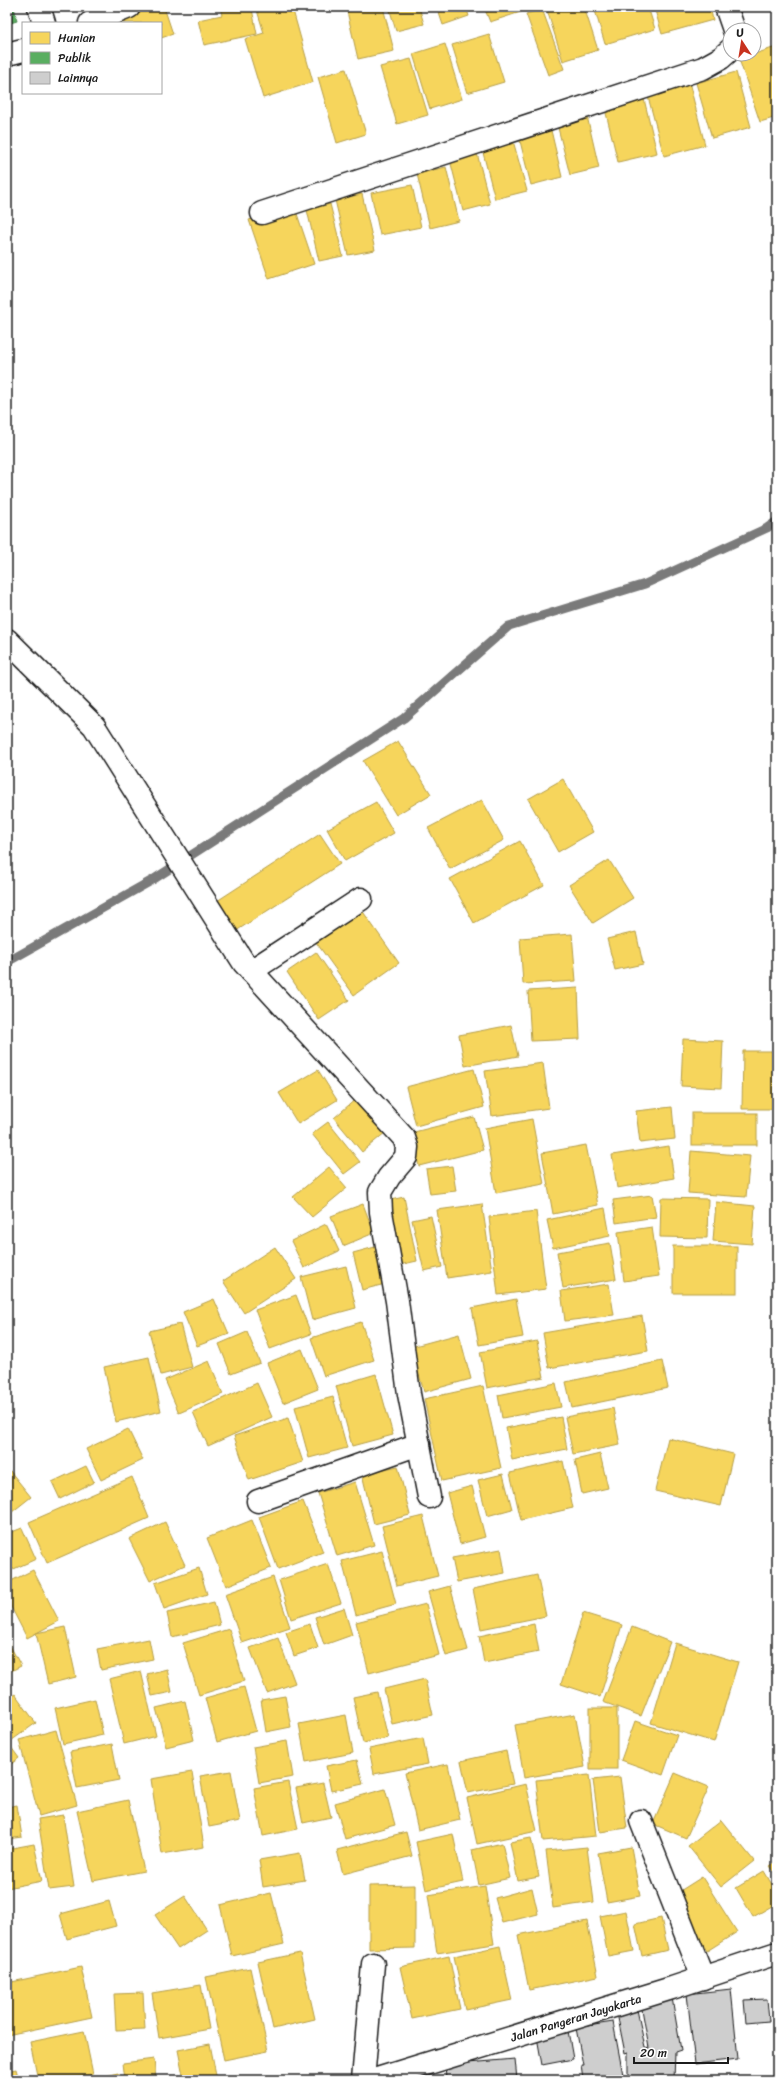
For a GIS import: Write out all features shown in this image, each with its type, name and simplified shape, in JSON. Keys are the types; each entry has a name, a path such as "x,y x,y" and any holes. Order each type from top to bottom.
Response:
{"street":[{"path":"39,7 44,22"},
{"path":"92,22 129,7"},
{"path":"726,7 731,22"},
{"path":"7,54 22,50"},
{"path":"262,213 703,68 722,57"},
{"path":"7,640 94,726 216,922 244,963 404,1138 407,1147 406,1157 389,1177 380,1192 381,1212 397,1301 409,1394 429,1497"},
{"path":"251,971 361,899"},
{"path":"258,1501 419,1444"},
{"path":"641,1821 703,1978"},
{"name":"Jalan Pangeran Jayakarta","path":"374,2080 703,1978 777,1953"},
{"path":"363,2080 373,1964"}],"building: Hunian":[{"path":"155,7 164,7 173,34 162,38 162,22 113,21"},
{"path":"220,7 244,7 245,10 252,9 257,34 204,45 198,20 222,15"},
{"path":"256,7 292,7 313,82 263,98 245,39 264,33"},
{"path":"346,7 383,7 394,51 358,59"},
{"path":"389,7 419,7 424,24 396,31"},
{"path":"437,7 466,7 469,16 443,25"},
{"path":"484,7 536,7 490,22"},
{"path":"556,7 584,7 598,50 563,61 547,10"},
{"path":"594,7 648,7 655,29 605,44"},
{"path":"654,7 710,7 713,20 662,34"},
{"path":"542,9 564,69 548,75 526,14"},
{"path":"489,34 504,82 467,93 452,45"},
{"path":"445,44 462,99 430,109 413,54"},
{"path":"776,47 777,117 760,122 740,62 762,62 762,52"},
{"path":"411,59 428,115 397,124 380,67"},
{"path":"346,69 366,134 337,143 318,77"},
{"path":"736,72 751,127 712,138 696,83"},
{"path":"689,82 705,145 664,156 647,93"},
{"path":"644,99 657,153 618,162 605,109"},
{"path":"587,116 599,168 570,175 557,124"},
{"path":"550,126 562,177 531,185 518,133"},
{"path":"512,137 527,191 495,199 481,145"},
{"path":"477,153 490,204 463,211 450,160"},
{"path":"446,167 459,221 430,228 417,174"},
{"path":"412,185 421,227 380,235 371,193"},
{"path":"362,194 375,250 348,255 335,200"},
{"path":"330,204 343,256 319,261 307,210"},
{"path":"294,205 314,264 269,279 249,220"},
{"path":"398,741 431,794 396,815 363,761"},
{"path":"563,779 593,832 558,852 528,799"},
{"path":"482,800 504,840 450,869 428,828"},
{"path":"376,802 394,833 345,861 327,829"},
{"path":"320,834 340,864 236,931 217,901"},
{"path":"520,841 544,885 474,923 450,879"},
{"path":"609,860 633,898 593,923 569,885"},
{"path":"359,906 399,963 354,995 313,938"},
{"path":"636,932 643,964 615,970 607,939"},
{"path":"572,934 576,981 523,984 520,938"},
{"path":"316,952 349,1000 319,1020 287,972"},
{"path":"578,988 580,1039 531,1041 528,991"},
{"path":"511,1025 518,1056 465,1066 459,1035"},
{"path":"683,1039 723,1041 721,1088 681,1086"},
{"path":"743,1051 777,1051 777,1109 742,1109"},
{"path":"543,1063 549,1108 492,1116 485,1071"},
{"path":"474,1069 484,1107 416,1126 406,1087"},
{"path":"318,1070 337,1100 298,1124 279,1093"},
{"path":"357,1098 386,1132 362,1152 334,1118"},
{"path":"672,1107 675,1139 640,1143 636,1111"},
{"path":"692,1113 757,1113 757,1145 692,1145"},
{"path":"474,1117 483,1150 419,1166 410,1133"},
{"path":"532,1119 544,1184 496,1193 485,1128"},
{"path":"328,1122 360,1162 344,1174 312,1134"},
{"path":"586,1145 598,1205 553,1214 542,1153"},
{"path":"669,1146 674,1178 617,1188 612,1155"},
{"path":"691,1151 750,1156 746,1197 688,1193"},
{"path":"452,1166 456,1191 430,1194 426,1169"},
{"path":"329,1167 347,1188 312,1217 293,1197"},
{"path":"652,1195 656,1217 616,1223 613,1200"},
{"path":"404,1197 417,1261 399,1265 386,1201"},
{"path":"661,1198 708,1199 707,1238 660,1237"},
{"path":"716,1202 755,1206 752,1244 713,1241"},
{"path":"363,1204 374,1233 343,1246 331,1216"},
{"path":"482,1204 492,1271 447,1278 437,1210"},
{"path":"605,1208 610,1236 553,1248 547,1220"},
{"path":"536,1211 546,1289 498,1295 489,1217"},
{"path":"431,1216 442,1267 424,1271 412,1220"},
{"path":"326,1224 339,1251 304,1268 291,1241"},
{"path":"652,1227 659,1276 624,1281 618,1232"},
{"path":"610,1243 616,1279 563,1288 557,1252"},
{"path":"673,1246 737,1246 737,1293 673,1293"},
{"path":"275,1247 296,1279 244,1313 223,1281"},
{"path":"375,1247 385,1284 362,1290 353,1253"},
{"path":"346,1266 356,1308 312,1320 301,1277"},
{"path":"609,1284 614,1315 565,1321 561,1291"},
{"path":"296,1295 311,1334 270,1349 255,1310"},
{"path":"214,1299 229,1334 197,1346 183,1312"},
{"path":"516,1299 523,1337 479,1345 472,1308"},
{"path":"642,1316 648,1351 549,1368 543,1333"},
{"path":"361,1322 374,1360 324,1376 311,1338"},
{"path":"180,1324 192,1367 161,1375 149,1331"},
{"path":"247,1332 260,1363 231,1374 219,1344"},
{"path":"459,1334 471,1379 424,1392 411,1347"},
{"path":"537,1341 544,1377 487,1388 480,1352"},
{"path":"302,1349 318,1389 283,1403 267,1363"},
{"path":"149,1357 161,1411 116,1422 104,1367"},
{"path":"209,1361 223,1394 179,1413 165,1380"},
{"path":"662,1361 668,1388 572,1408 566,1382"},
{"path":"376,1374 393,1435 352,1446 336,1386"},
{"path":"257,1383 272,1417 208,1446 193,1412"},
{"path":"556,1383 561,1407 502,1418 498,1395"},
{"path":"483,1386 501,1468 442,1481 424,1399"},
{"path":"333,1397 347,1448 309,1458 295,1407"},
{"path":"613,1408 620,1445 573,1454 565,1417"},
{"path":"561,1417 567,1449 512,1460 506,1428"},
{"path":"288,1418 303,1462 249,1480 234,1436"},
{"path":"128,1429 143,1460 101,1480 86,1449"},
{"path":"668,1438 733,1454 721,1506 655,1491"},
{"path":"600,1454 608,1488 582,1494 575,1460"},
{"path":"563,1461 573,1508 521,1520 510,1473"},
{"path":"86,1466 94,1482 60,1499 52,1482"},
{"path":"398,1466 410,1515 374,1524 362,1474"},
{"path":"10,1471 31,1497 7,1516 7,1474"},
{"path":"503,1474 512,1509 487,1516 478,1480"},
{"path":"132,1477 149,1518 47,1563 29,1522"},
{"path":"355,1482 374,1545 337,1556 318,1493"},
{"path":"472,1486 485,1537 460,1544 447,1493"},
{"path":"303,1501 323,1552 278,1569 259,1517"},
{"path":"423,1516 438,1576 397,1586 382,1526"},
{"path":"252,1520 271,1568 226,1586 207,1538"},
{"path":"165,1522 185,1565 150,1581 129,1539"},
{"path":"22,1528 36,1559 7,1572 7,1534"},
{"path":"501,1549 505,1573 457,1582 452,1558"},
{"path":"382,1551 396,1604 356,1615 342,1561"},
{"path":"328,1564 341,1603 291,1619 279,1580"},
{"path":"199,1568 207,1594 164,1609 155,1583"},
{"path":"33,1570 59,1621 27,1638 7,1599 7,1583"},
{"path":"537,1575 546,1616 481,1629 473,1589"},
{"path":"273,1577 290,1627 242,1643 225,1594"},
{"path":"450,1586 468,1650 446,1656 428,1592"},
{"path":"214,1602 220,1625 172,1637 167,1613"},
{"path":"426,1604 439,1655 369,1673 356,1622"},
{"path":"344,1608 352,1635 324,1645 315,1617"},
{"path":"583,1613 622,1625 600,1697 561,1684"},
{"path":"310,1624 318,1648 294,1656 286,1632"},
{"path":"534,1624 539,1652 484,1663 479,1636"},
{"path":"65,1627 76,1677 48,1684 36,1633"},
{"path":"632,1627 670,1642 641,1716 603,1702"},
{"path":"229,1629 244,1681 199,1695 183,1643"},
{"path":"278,1638 295,1683 267,1693 250,1648"},
{"path":"149,1639 153,1659 101,1670 97,1649"},
{"path":"7,1640 21,1666 7,1673"},
{"path":"675,1643 738,1662 714,1742 651,1723"},
{"path":"167,1669 172,1692 152,1696 147,1674"},
{"path":"141,1671 156,1736 124,1744 109,1679"},
{"path":"425,1679 433,1715 392,1724 384,1689"},
{"path":"244,1687 256,1731 217,1742 205,1698"},
{"path":"377,1692 388,1738 363,1743 353,1697"},
{"path":"15,1694 36,1723 8,1743 19,1758 7,1767 7,1699"},
{"path":"285,1696 291,1727 266,1732 261,1700"},
{"path":"95,1699 103,1735 63,1744 55,1708"},
{"path":"185,1701 194,1740 166,1747 156,1708"},
{"path":"590,1708 617,1708 617,1769 590,1769"},
{"path":"575,1714 585,1767 524,1778 515,1725"},
{"path":"346,1715 353,1753 306,1762 299,1724"},
{"path":"635,1721 677,1735 663,1775 621,1760"},
{"path":"56,1730 77,1805 39,1816 19,1740"},
{"path":"423,1738 428,1764 374,1774 369,1749"},
{"path":"287,1741 293,1777 259,1783 253,1747"},
{"path":"112,1744 119,1780 77,1788 70,1752"},
{"path":"506,1751 513,1784 468,1793 461,1761"},
{"path":"357,1760 363,1784 331,1791 326,1766"},
{"path":"448,1764 460,1820 418,1830 405,1773"},
{"path":"231,1771 240,1821 209,1827 200,1776"},
{"path":"192,1772 204,1847 162,1854 151,1779"},
{"path":"675,1773 709,1787 686,1838 653,1824"},
{"path":"589,1775 596,1836 543,1841 536,1780"},
{"path":"620,1777 627,1828 600,1832 593,1780"},
{"path":"288,1782 298,1829 263,1836 254,1788"},
{"path":"323,1783 331,1817 303,1823 296,1788"},
{"path":"526,1784 537,1831 477,1844 467,1798"},
{"path":"385,1789 395,1825 345,1839 335,1803"},
{"path":"128,1800 144,1871 93,1881 77,1811"},
{"path":"17,1805 22,1837 7,1839 7,1807"},
{"path":"63,1815 74,1887 49,1890 38,1819"},
{"path":"721,1820 754,1861 721,1887 688,1846"},
{"path":"406,1832 412,1856 343,1874 337,1850"},
{"path":"453,1834 463,1882 426,1890 416,1842"},
{"path":"531,1838 539,1877 518,1881 510,1842"},
{"path":"502,1843 510,1878 479,1885 472,1850"},
{"path":"34,1844 42,1881 7,1888 7,1849"},
{"path":"587,1847 594,1902 553,1908 546,1851"},
{"path":"631,1847 640,1896 607,1902 598,1853"},
{"path":"300,1853 305,1880 263,1887 259,1860"},
{"path":"777,1861 777,1875 770,1866"},
{"path":"764,1871 777,1893 777,1903 753,1917 736,1888"},
{"path":"702,1877 737,1932 707,1951 672,1896"},
{"path":"415,1885 415,1948 369,1949 369,1886"},
{"path":"485,1886 494,1944 437,1953 428,1895"},
{"path":"532,1888 538,1914 502,1923 495,1898"},
{"path":"271,1893 284,1944 232,1956 220,1905"},
{"path":"185,1896 207,1930 178,1949 155,1915"},
{"path":"109,1901 116,1926 67,1939 60,1914"},
{"path":"626,1911 634,1951 608,1956 600,1916"},
{"path":"661,1918 668,1950 642,1956 635,1924"},
{"path":"587,1921 598,1976 529,1990 518,1935"},
{"path":"500,1946 512,2000 465,2010 454,1956"},
{"path":"300,1953 315,2019 273,2029 258,1962"},
{"path":"449,1956 460,2009 412,2019 400,1967"},
{"path":"81,1967 92,2017 7,2035 7,1983"},
{"path":"250,1968 268,2051 224,2060 206,1977"},
{"path":"201,1985 209,2029 159,2038 152,1993"},
{"path":"143,1993 145,2029 116,2030 114,1994"},
{"path":"84,2031 93,2074 65,2080 38,2080 30,2042"},
{"path":"210,2044 217,2080 184,2080 178,2050"},
{"path":"154,2059 156,2080 125,2080 123,2063"},
{"path":"16,2069 19,2080 7,2080 7,2071"},
{"path":"119,2073 120,2080 88,2080"}],"building: Publik":[{"path":"7,7 14,7 17,21 7,24"}],"building: Lainnya":[{"path":"731,1989 738,2059 695,2064 687,1994"},
{"path":"671,1992 681,2050 675,2052 674,2080 628,2080 628,2052 625,2053 616,2008 636,2005 645,2047 649,2048 640,1998"},
{"path":"767,1999 769,2021 746,2023 744,2000"},
{"path":"613,2022 624,2080 583,2080 581,2065 583,2065 576,2028"},
{"path":"568,2031 573,2059 542,2065 537,2037"},
{"path":"515,2059 517,2080 446,2080 445,2065"},
{"path":"732,2078 732,2080 711,2080"}],"waterway":[{"path":"7,962 151,881 404,718 509,626 645,584 767,528 777,521"}]}
